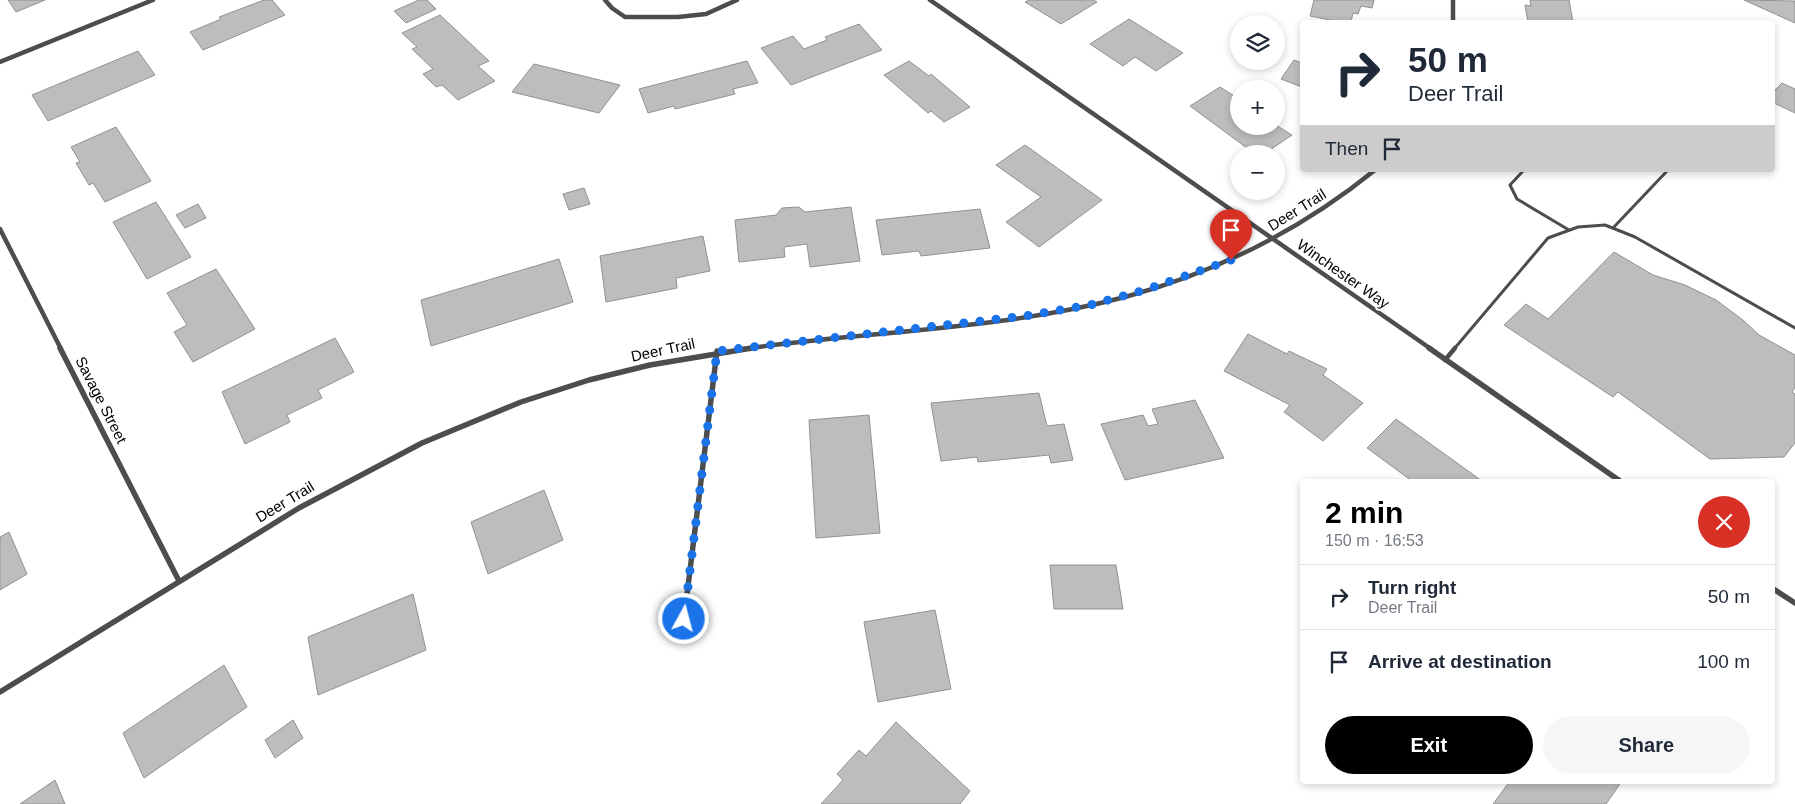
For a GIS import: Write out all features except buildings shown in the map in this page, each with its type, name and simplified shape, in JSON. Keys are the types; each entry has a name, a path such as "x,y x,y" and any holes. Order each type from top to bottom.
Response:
{"street":[{"path":"0,62 153,0"},
{"path":"605,0 612,8 626,17 669,17 706,14 737,0"},
{"name":"Winchester Way","path":"930,0 1617,479"},
{"path":"1452,20 1453,0"},
{"name":"Deer Trail","path":"0,692 325,492 414,446 502,409 588,380 672,359 717,351 1025,316 1090,305 1163,285 1231,260 1273,240 1327,207 1372,172"},
{"name":"Savage Street","path":"0,230 179,581"},
{"path":"684,619 717,351"},
{"path":"1775,590 1795,603"}],"lane":[{"path":"1522,172 1510,185 1517,199 1569,230"},
{"path":"1613,228 1666,172"},
{"path":"1445,360 1548,238 1578,227 1605,225 1635,237 1795,328"}],"route":[{"path":"684,619 717,351 1025,316 1090,305 1163,285 1231,260"}]}
